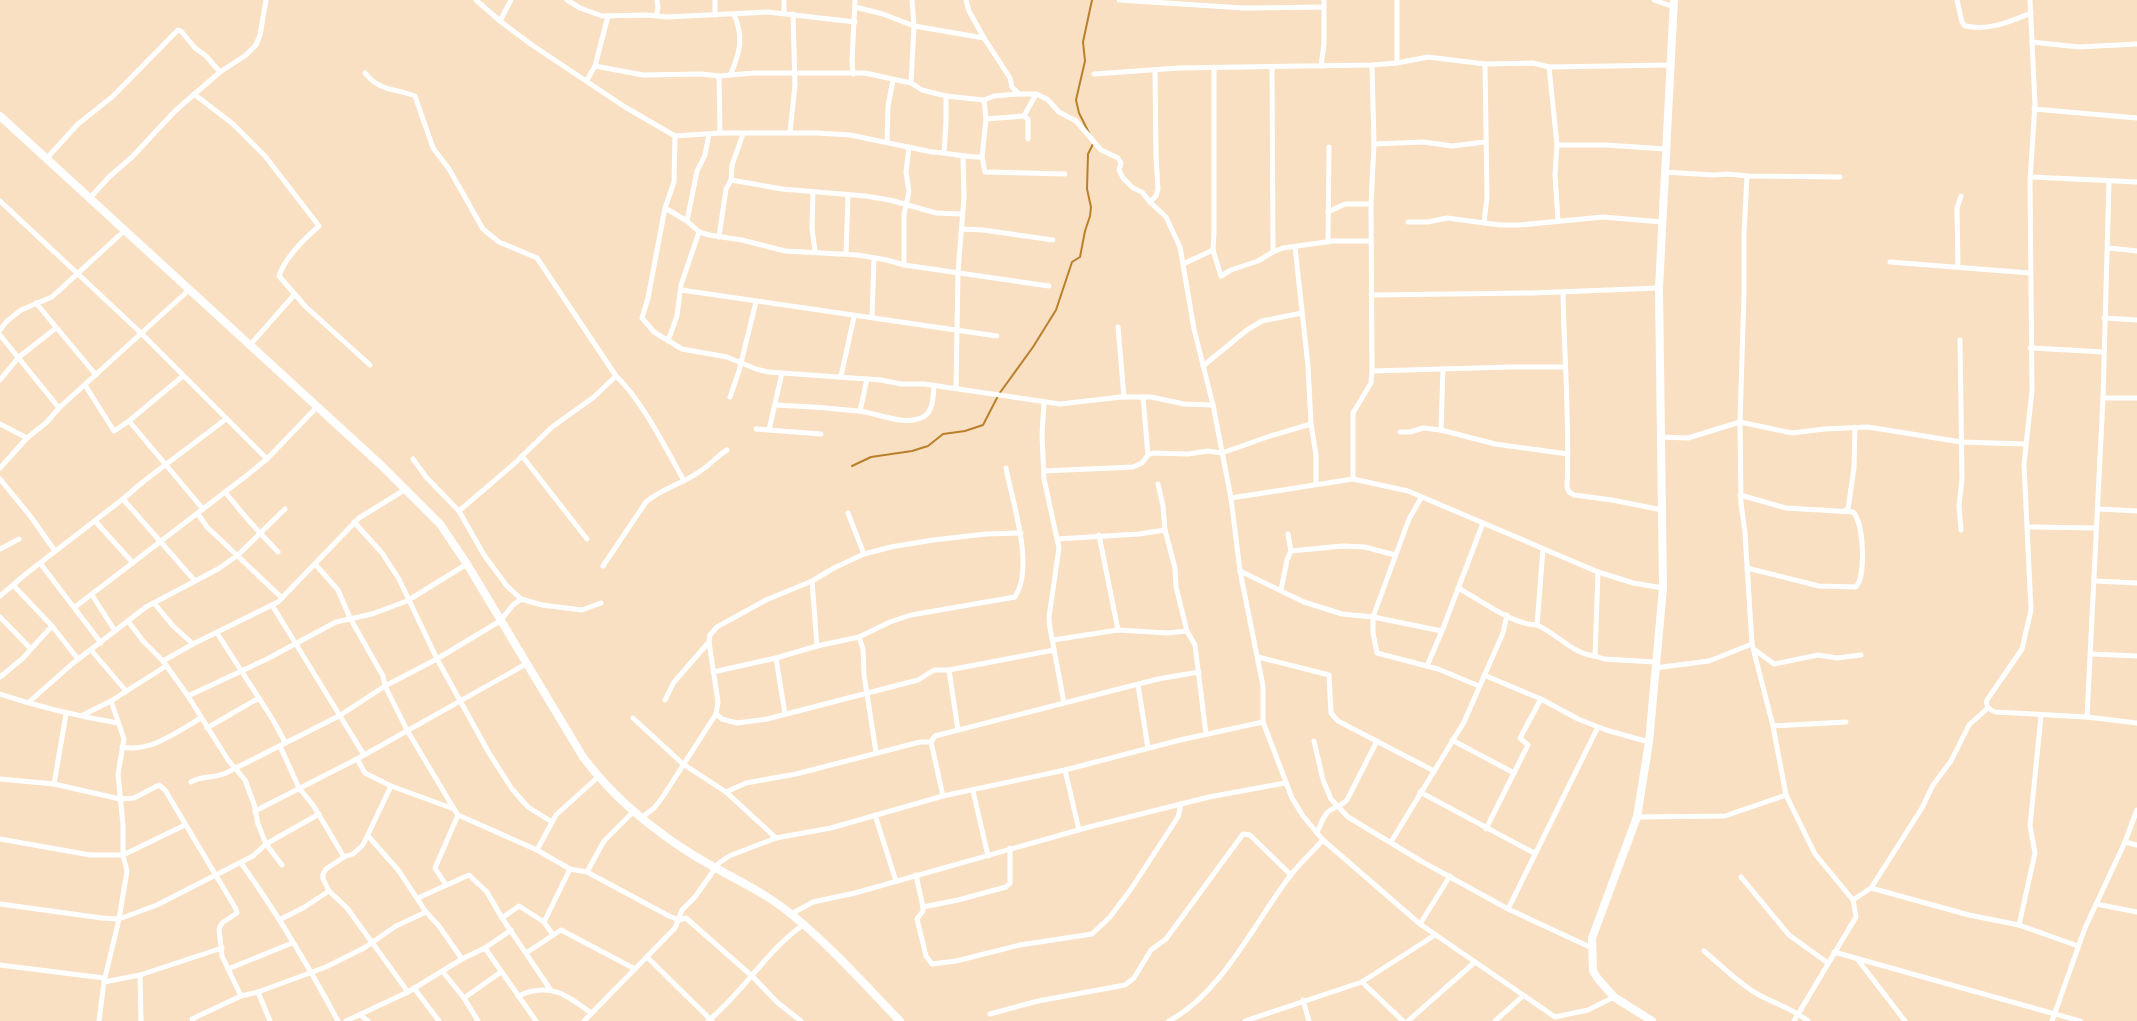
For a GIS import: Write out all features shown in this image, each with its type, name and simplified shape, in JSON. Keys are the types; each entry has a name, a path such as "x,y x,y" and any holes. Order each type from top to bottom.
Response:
{"main road":[{"path":"1652,1021 1614,997 1593,971 1592,938 1637,817 1649,742 1663,588 1659,288 1674,3"},
{"path":"0,116 406,489 440,524 467,564 583,757 598,777 633,812 690,853 791,914 900,1021"}],"street":[{"path":"89,199 109,177 132,157 164,120 220,72 246,55 256,44 260,35 266,0"},
{"path":"476,0 500,22 632,111 675,136 790,132 850,135 932,152 944,152 962,157 982,157"},
{"path":"500,22 511,0"},
{"path":"567,0 595,15 608,16 784,13 855,22"},
{"path":"656,16 657,0"},
{"path":"715,0 715,15"},
{"path":"784,0 784,13"},
{"path":"853,74 852,54 855,0"},
{"path":"911,83 914,26 912,0"},
{"path":"966,0 969,11 984,38 1010,78 1012,87 1019,94"},
{"path":"1119,0 1244,8 1324,7"},
{"path":"1244,0 1244,8"},
{"path":"1321,66 1324,36 1324,0"},
{"path":"1397,0 1397,63"},
{"path":"1654,0 1674,3"},
{"path":"1957,0 1962,22 1965,26 1979,29 2001,25 2031,13"},
{"path":"1853,900 1871,888 1922,808 1933,786 1951,761 1969,726 1988,708 1988,700 2022,649 2030,622 2028,527 2024,485 2025,444 2032,391 2030,348 2030,177 2034,109 2030,0"},
{"path":"854,7 884,14 914,26 984,38"},
{"path":"731,74 740,54 740,35 734,14"},
{"path":"790,132 794,73 793,14"},
{"path":"587,80 595,66 608,16"},
{"path":"47,158 78,124 112,97 178,30 220,72"},
{"path":"2032,42 2079,47 2137,44"},
{"path":"1094,74 1214,67 1372,65 1397,63 1428,57 1485,64 1532,63 1549,67 1670,64"},
{"path":"1484,223 1487,197 1485,64"},
{"path":"1353,479 1353,413 1370,383 1372,371 1370,346 1372,295 1371,204 1374,144 1372,65"},
{"path":"595,66 643,75 702,74 719,76 731,74 794,73 878,75 911,83 922,90 946,96 984,100 994,96 1036,94 1047,99 1059,112 1076,121 1101,150 1118,158 1121,163 1119,170 1123,178 1133,188 1142,192 1166,217 1180,247 1194,329 1213,405 1231,498 1240,571 1263,686 1263,722 1285,783 1295,804 1323,840 1420,924 1555,1017 1588,1010 1614,997"},
{"path":"1214,67 1213,250 1222,276 1244,265 1258,261 1273,252 1328,242 1371,241"},
{"path":"1272,67 1273,252"},
{"path":"1549,67 1557,145 1558,220"},
{"path":"1150,202 1156,196 1158,189 1155,70"},
{"path":"365,73 372,82 386,89 415,96 433,148 449,169 484,229 500,242 537,258 616,376 625,384 660,438 684,481"},
{"path":"719,76 720,133"},
{"path":"887,142 888,106 893,80"},
{"path":"194,94 233,124 265,156 319,226 281,268 279,276 294,294 370,365"},
{"path":"1024,116 1036,94"},
{"path":"944,152 946,96"},
{"path":"984,100 986,119 982,157 985,172 1065,174"},
{"path":"2034,109 2137,118"},
{"path":"986,119 1024,116 1028,119 1028,139"},
{"path":"687,221 697,171 705,155 708,134"},
{"path":"719,237 726,189 731,180 732,165 744,134"},
{"path":"675,136 674,182 665,208 648,298 642,318 654,332 682,349 727,357 756,369 782,373 841,376 934,385 1044,402 1068,404 1124,397 1143,397 1184,404 1213,405"},
{"path":"1374,144 1424,142 1452,146 1485,142"},
{"path":"1557,145 1606,145 1666,149"},
{"path":"904,265 904,214 909,192 906,172 909,147"},
{"path":"1328,242 1329,147"},
{"path":"956,388 958,272 962,228 962,157"},
{"path":"1664,172 1747,176 1840,177"},
{"path":"1747,176 1740,422 1740,495 1752,644 1773,726 1786,795 1815,854 1853,900 1856,917 1794,1021"},
{"path":"2030,177 2137,182"},
{"path":"731,180 782,189 890,200 936,213 962,214"},
{"path":"2087,717 2096,581 2096,528 2099,509 2104,398 2103,352 2109,248 2109,182"},
{"path":"812,192 812,229 815,251"},
{"path":"846,254 848,195"},
{"path":"1958,267 1957,208 1961,196"},
{"path":"0,201 141,333 267,459"},
{"path":"1328,212 1345,204 1371,204"},
{"path":"665,208 687,221 699,232 785,251 846,254 904,265 1049,286"},
{"path":"1408,222 1428,222 1447,218 1520,225 1558,220 1603,218 1662,222"},
{"path":"962,228 1053,240"},
{"path":"0,330 7,321 36,303 52,298 124,231"},
{"path":"668,341 677,316 681,285 699,232"},
{"path":"1296,247 1311,424 1316,455 1316,484"},
{"path":"2109,248 2137,251"},
{"path":"1182,264 1213,250"},
{"path":"872,318 874,258"},
{"path":"1890,262 2030,273"},
{"path":"1372,295 1563,292 1659,288"},
{"path":"0,468 27,438 47,422 59,408 190,289"},
{"path":"681,290 854,317 997,336"},
{"path":"1563,292 1564,368 1568,398 1567,487 1569,492 1574,495 1662,510"},
{"path":"250,345 294,294"},
{"path":"730,397 756,302"},
{"path":"36,303 96,375"},
{"path":"1203,366 1247,330 1262,321 1302,313"},
{"path":"841,376 854,317"},
{"path":"2104,318 2137,320"},
{"path":"1118,327 1124,397"},
{"path":"0,380 19,357 56,328"},
{"path":"0,335 59,408"},
{"path":"1960,340 1961,530"},
{"path":"2030,348 2103,352"},
{"path":"1372,371 1564,368"},
{"path":"1441,430 1443,369"},
{"path":"769,430 782,373"},
{"path":"85,385 114,431 129,421 183,376"},
{"path":"459,511 552,427 594,397 616,376"},
{"path":"860,411 867,379"},
{"path":"776,405 860,411 901,419 922,417 930,409 934,385"},
{"path":"1143,397 1148,455"},
{"path":"2104,398 2137,398"},
{"path":"1044,402 1042,440 1044,471 1047,496 1060,548 1049,617 1064,704"},
{"path":"75,607 161,543 267,459 316,408"},
{"path":"0,596 55,551 226,419"},
{"path":"129,421 167,464 202,509"},
{"path":"1661,438 1688,438 1740,422 1792,433 1855,427 1894,430 1962,442 2025,444"},
{"path":"0,424 27,438"},
{"path":"1044,471 1133,467 1142,463 1148,455 1153,453 1188,454 1208,451 1222,453 1311,424"},
{"path":"1842,511 1848,509 1854,468 1855,427"},
{"path":"1400,432 1410,432 1423,428 1441,430 1495,444 1568,454"},
{"path":"756,429 822,434"},
{"path":"603,566 646,502 653,496 700,472 727,450"},
{"path":"522,456 587,539"},
{"path":"413,459 431,483 459,511 470,533 493,568 521,600 542,605 582,610 601,603"},
{"path":"713,672 859,637 890,622 911,615 1014,597 1020,585 1022,549 1021,533 1006,468"},
{"path":"0,479 32,517 55,551"},
{"path":"1231,498 1353,479 1395,487 1598,572 1633,583 1663,588"},
{"path":"1158,484 1163,506 1165,530 1175,568 1176,587 1187,630 1195,645 1200,672 1206,734"},
{"path":"83,715 111,701 193,644 272,605 282,598 354,522 406,489"},
{"path":"225,492 278,552"},
{"path":"1740,495 1786,508 1853,512 1858,522 1862,565 1858,586 1819,586 1747,568"},
{"path":"1421,498 1409,519 1373,617 1373,633 1377,653 1438,669 1479,686"},
{"path":"123,500 195,581"},
{"path":"29,702 78,659 154,603 218,569 238,555 285,509"},
{"path":"2099,509 2137,511"},
{"path":"848,513 864,554"},
{"path":"198,514 207,526 282,598"},
{"path":"95,521 133,563"},
{"path":"354,522 382,553 399,579 436,660 489,753 512,789 528,807 552,822"},
{"path":"1427,666 1483,524"},
{"path":"2028,527 2096,528"},
{"path":"1057,539 1139,534 1165,530"},
{"path":"641,818 658,803 716,714 718,702 709,642 710,635 716,626 774,596 812,581 864,554 933,540 986,534 1021,533"},
{"path":"1281,590 1291,550 1288,534"},
{"path":"1099,536 1118,630"},
{"path":"0,549 19,539"},
{"path":"1291,550 1358,546 1369,547 1395,556"},
{"path":"1538,625 1543,549"},
{"path":"40,563 101,643"},
{"path":"315,564 338,590 350,618 383,676 385,686 407,730 458,815 537,850 570,869 587,872 679,920 686,918 778,1003 801,1021"},
{"path":"188,696 242,671 336,622 372,614 407,600 467,564"},
{"path":"1240,571 1304,602 1342,614 1373,617 1442,631"},
{"path":"1594,656 1598,572"},
{"path":"812,581 817,646"},
{"path":"2096,581 2137,583"},
{"path":"13,585 52,626 78,659"},
{"path":"1458,588 1528,625 1538,625 1557,635 1579,653 1604,659 1655,665 1709,661 1752,644"},
{"path":"92,595 115,631"},
{"path":"191,782 199,777 214,778 236,769 285,742 340,716 385,686 436,660 500,621 513,605 521,600"},
{"path":"154,603 173,626 193,644"},
{"path":"272,605 294,644 364,755"},
{"path":"1391,842 1464,722 1502,633 1507,615"},
{"path":"0,617 31,648"},
{"path":"128,622 165,664 188,696 207,728 245,780 266,844 282,865"},
{"path":"0,677 52,626"},
{"path":"1053,640 1118,630 1168,633 1187,630"},
{"path":"217,633 285,742"},
{"path":"859,637 863,649 867,695 876,752"},
{"path":"665,700 674,682 709,642"},
{"path":"91,650 126,691"},
{"path":"716,714 737,723 767,719 867,695 918,680 934,670 949,670 1054,650"},
{"path":"1755,650 1774,664 1818,655 1837,658 1861,655"},
{"path":"2091,654 2137,656"},
{"path":"1258,656 1329,675 1331,713 1333,716 1434,771"},
{"path":"776,658 785,714"},
{"path":"255,811 357,759 526,664"},
{"path":"949,670 958,730"},
{"path":"943,796 931,742 935,736 949,734 958,730 1158,679 1200,672"},
{"path":"1484,675 1541,700 1578,719 1649,742"},
{"path":"1138,684 1148,748"},
{"path":"0,694 66,714 83,715 118,723"},
{"path":"207,728 259,698"},
{"path":"1486,829 1528,745 1520,738 1541,700"},
{"path":"99,1021 104,980 120,919 127,871 123,855 124,825 118,774 124,739 111,701"},
{"path":"1988,708 1995,712 2087,717 2137,723"},
{"path":"54,784 66,714"},
{"path":"2019,925 2034,853 2030,826 2041,716"},
{"path":"122,747 133,750 145,747 175,734 201,718"},
{"path":"633,718 683,764 726,792 776,838"},
{"path":"584,1021 675,928 682,910 695,897 716,867 729,856 776,838 831,828 943,796 1065,770 1148,748 1263,722"},
{"path":"1773,726 1846,722"},
{"path":"1508,909 1534,853 1567,793 1598,727"},
{"path":"1452,740 1514,773"},
{"path":"1314,741 1325,784 1331,799 1348,817 1421,861 1508,909 1592,948"},
{"path":"1317,833 1325,815 1347,800 1377,741"},
{"path":"726,792 746,783 796,774 920,742 931,742"},
{"path":"280,746 299,788 319,814 344,857"},
{"path":"357,759 365,773 391,786 454,809"},
{"path":"1065,770 1079,830"},
{"path":"537,850 552,822 561,810 570,804 598,777"},
{"path":"0,779 54,784 120,799 134,798 159,785 165,790 237,913 220,926 222,956 241,996"},
{"path":"791,914 813,902 896,882 1010,848 1181,804 1285,783"},
{"path":"391,786 369,837 359,850 326,869 322,874 322,879 329,891 347,908 408,992"},
{"path":"973,791 988,856"},
{"path":"1420,792 1534,853"},
{"path":"1637,817 1725,816 1786,795"},
{"path":"916,875 923,907 923,911 917,919 926,956 932,964 956,961 1020,945 1092,934 1110,917 1131,889 1178,817 1181,804"},
{"path":"2052,1021 2078,946 2125,842 2137,810"},
{"path":"587,872 604,841 633,812"},
{"path":"0,904 120,919 157,905 216,876 253,856 266,844 319,814"},
{"path":"446,885 435,868 458,815"},
{"path":"875,815 896,882"},
{"path":"0,839 90,855 123,855 185,825"},
{"path":"990,1014 1038,1001 1125,985 1134,978 1151,950 1166,939 1243,834 1250,835 1291,875"},
{"path":"369,837 388,857 426,912 440,926 462,959"},
{"path":"1170,1021 1189,1008 1211,988 1291,875 1323,840"},
{"path":"2125,842 2137,845"},
{"path":"923,907 1006,887 1010,883 1010,848"},
{"path":"241,862 265,895 312,972 338,1021"},
{"path":"544,922 570,869"},
{"path":"418,898 469,875 487,892 502,918 550,989 578,1003 591,1013"},
{"path":"1420,924 1450,876"},
{"path":"1741,877 1789,934 1828,963"},
{"path":"1871,888 1925,901 1969,915 2019,925 2078,946"},
{"path":"279,920 303,908 329,891"},
{"path":"2096,904 2137,912"},
{"path":"502,918 520,906 544,922 553,935"},
{"path":"193,1021 192,1019 241,996 258,992 347,958 396,926 426,912"},
{"path":"647,957 710,1020 789,935 803,925"},
{"path":"346,1021 408,992 462,959 485,948 511,930"},
{"path":"526,953 560,930 634,969"},
{"path":"1244,1021 1362,982 1435,934"},
{"path":"228,969 292,942"},
{"path":"0,965 34,968 104,980 140,975 222,948"},
{"path":"485,948 536,1021"},
{"path":"1704,951 1740,983 1759,995 1799,1014 1808,1021"},
{"path":"1834,952 2080,1021"},
{"path":"1858,960 1905,1021"},
{"path":"1408,1021 1475,962"},
{"path":"443,972 464,998 478,1021"},
{"path":"464,998 501,972"},
{"path":"140,975 141,1021"},
{"path":"1362,982 1403,1021"},
{"path":"414,988 439,1021"},
{"path":"518,996 530,991 550,989"},
{"path":"258,992 270,1021"},
{"path":"1495,1021 1523,996"},
{"path":"1303,1000 1308,1021"},
{"path":"360,1015 368,1021"}],"waterway":[{"path":"1089,133 1079,113 1076,100 1085,61 1083,42 1092,0"},
{"path":"852,466 871,457 912,451 928,446 943,434 965,431 983,425 999,394 1033,347 1056,310 1072,262 1080,257 1090,216 1091,207 1087,189 1088,154 1093,144"}]}
